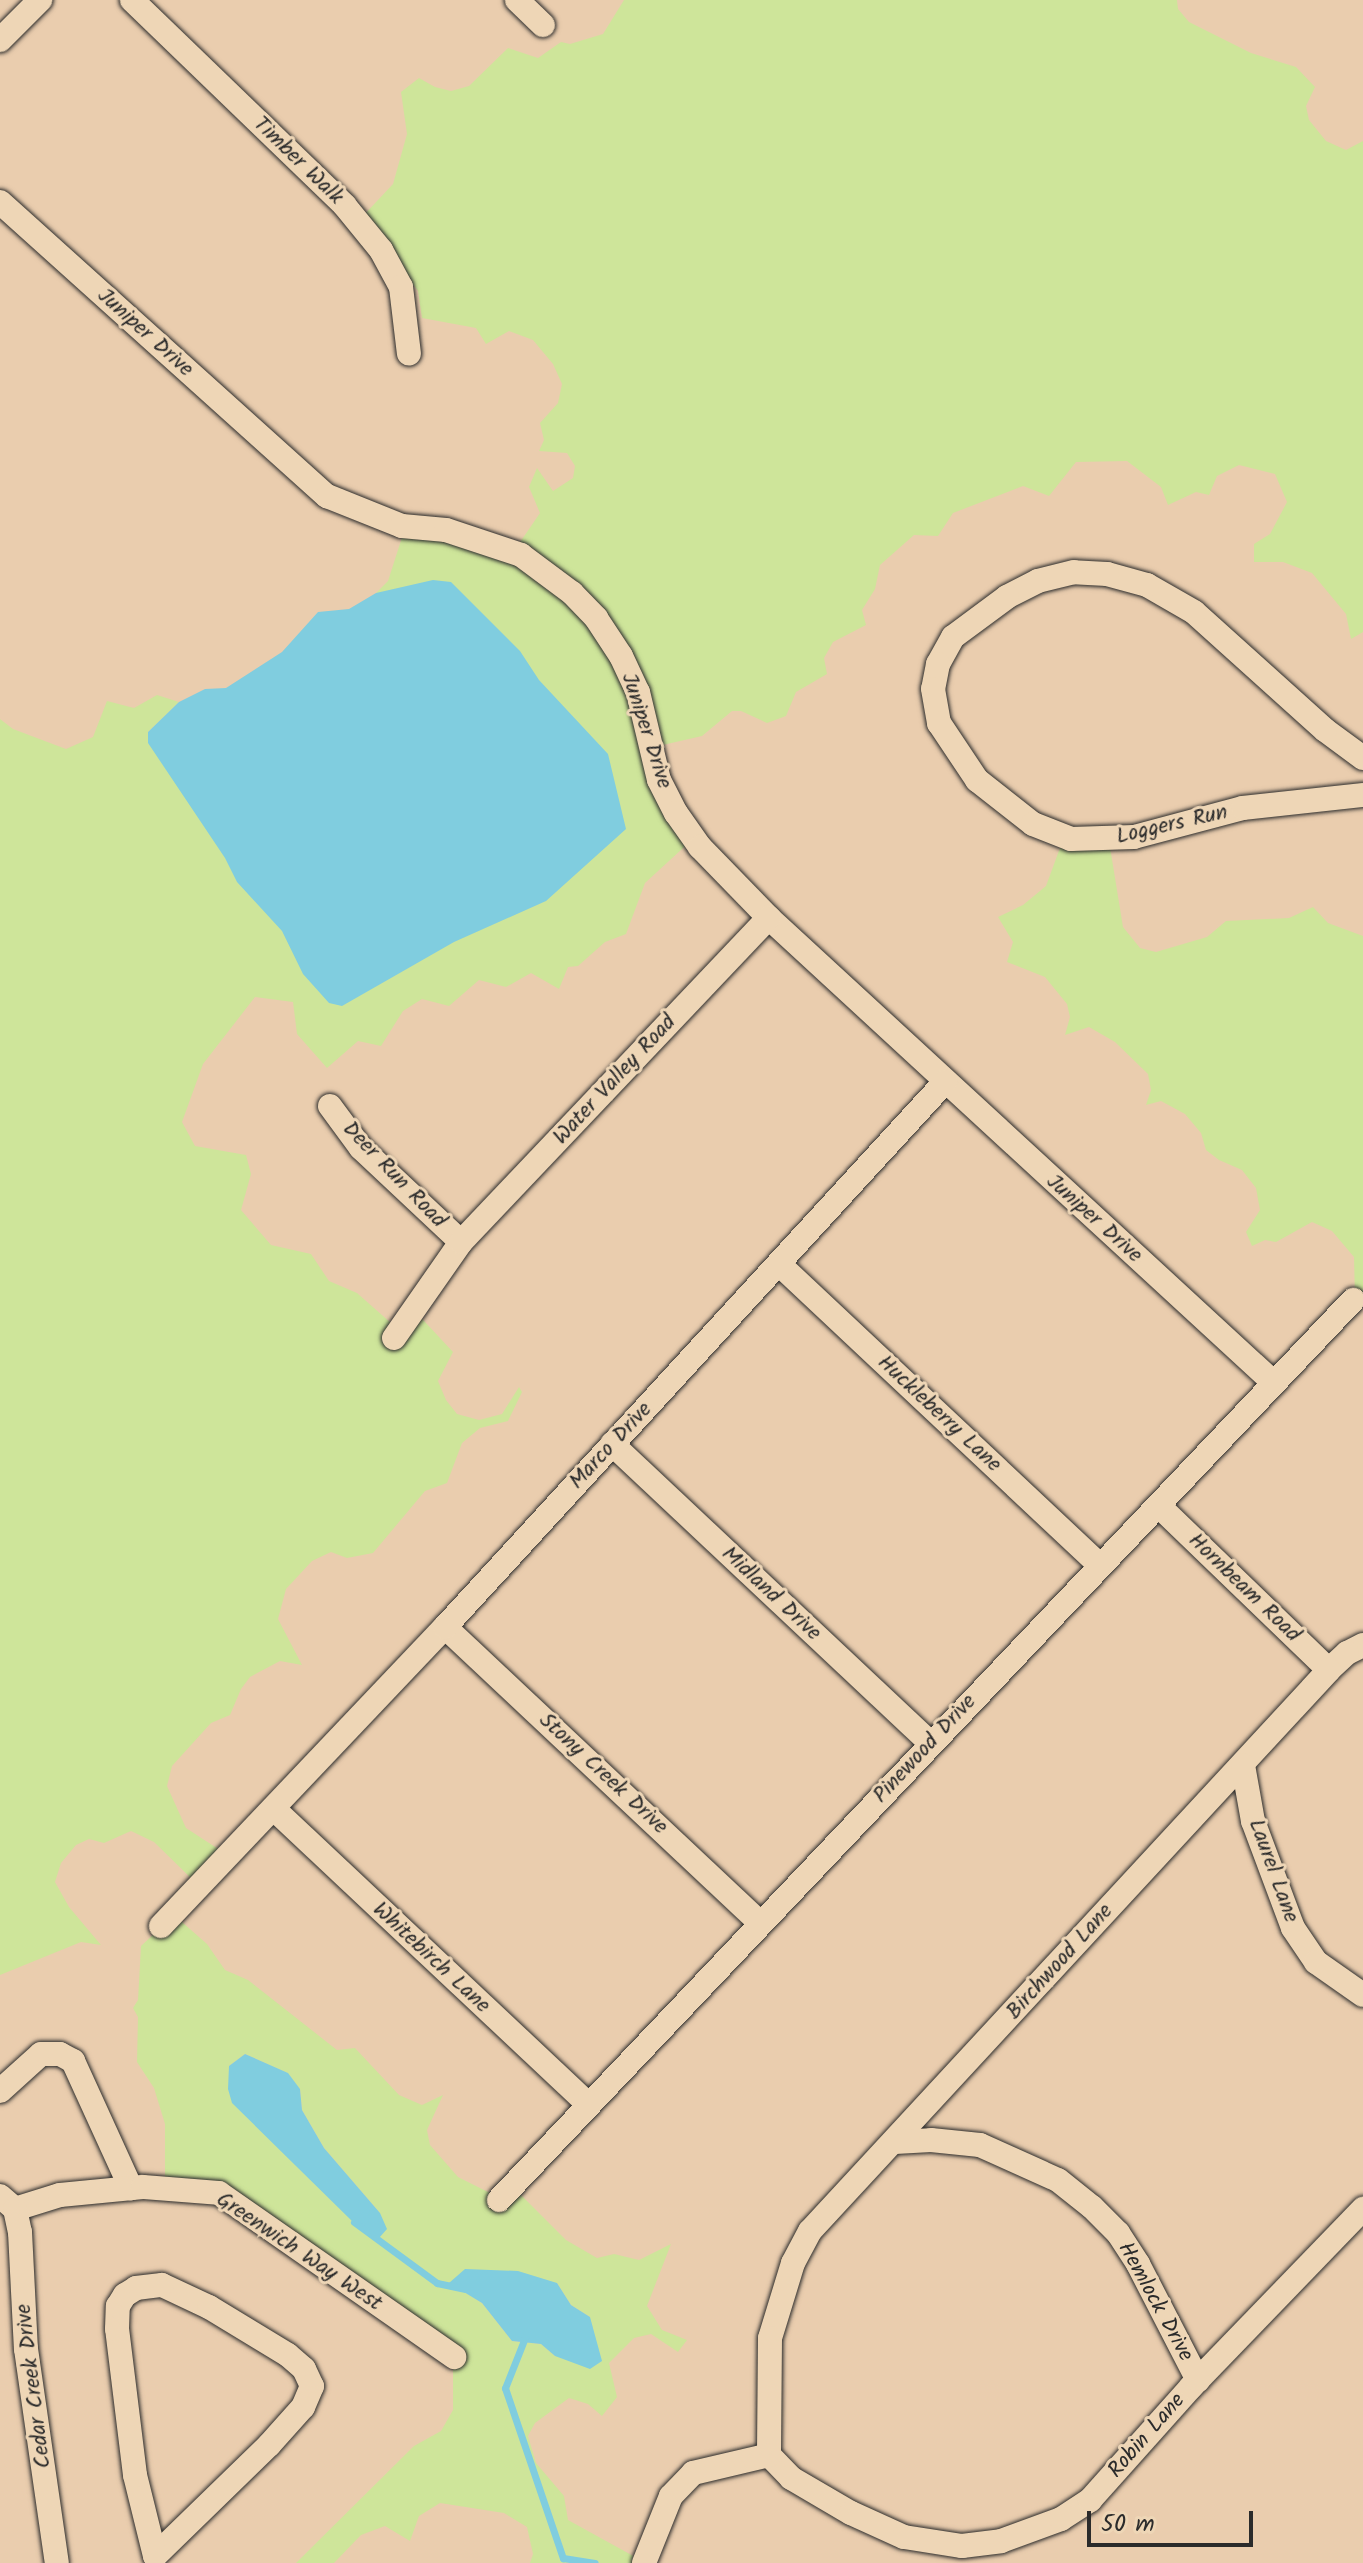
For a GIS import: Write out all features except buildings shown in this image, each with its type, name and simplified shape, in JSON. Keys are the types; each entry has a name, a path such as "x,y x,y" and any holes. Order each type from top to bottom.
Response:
{"street":[{"path":"0,40 40,0"},
{"name":"Timber Walk","path":"132,0 345,206 381,250 401,287 409,354"},
{"path":"517,0 543,25"},
{"name":"Juniper Drive","path":"0,202 327,496 402,526 446,530 521,555 572,593 596,618 621,656 638,692 659,780 676,813 700,847 769,918 1274,1383"},
{"name":"Loggers Run","path":"1363,758 1325,730 1194,612 1147,585 1107,574 1074,572 1038,581 1007,597 953,637 938,664 933,689 939,723 977,780 1033,824 1071,839 1134,837 1243,808 1363,795"},
{"name":"Water Valley Road","path":"461,1242 769,918"},
{"name":"Marco Drive","path":"161,1926 275,1810 445,1627 945,1082"},
{"name":"Deer Run Road","path":"330,1106 361,1148 461,1242"},
{"path":"394,1338 461,1242"},
{"name":"Huckleberry Lane","path":"779,1264 1099,1565"},
{"name":"Pinewood Drive","path":"499,2200 759,1922 1353,1300"},
{"name":"Midland Drive","path":"612,1444 930,1743"},
{"name":"Hornbeam Road","path":"1159,1506 1329,1670"},
{"name":"Stony Creek Drive","path":"445,1627 759,1922"},
{"name":"Birchwood Lane","path":"769,2455 770,2338 793,2263 810,2231 1329,1670 1347,1653 1363,1645"},
{"name":"Laurel Lane","path":"1243,1765 1253,1821 1293,1928 1316,1962 1363,1995"},
{"name":"Whitebirch Lane","path":"275,1810 588,2104"},
{"path":"0,2091 41,2054 60,2054 73,2061 131,2188"},
{"name":"Hemlock Drive","path":"895,2142 931,2140 980,2145 1058,2180 1118,2233 1138,2264 1198,2380"},
{"name":"Greenwich Way West","path":"8,2203 131,2188 194,2189 219,2193 454,2357"},
{"name":"Cedar Creek Drive","path":"8,2203 20,2232 26,2349 57,2563"},
{"name":"Robin Lane","path":"769,2455 791,2478 851,2513 904,2537 962,2546 1001,2541 1061,2519 1090,2500 1198,2380 1363,2209"},
{"path":"162,2285 209,2307 288,2355 304,2369 312,2386 303,2407 269,2445 153,2560 135,2475 117,2329 118,2306 125,2295 136,2288 162,2285"},
{"path":"644,2563 671,2496 693,2473 769,2455"}],"green space":[{"path":"624,0 1177,0 1178,9 1189,22 1251,53 1296,67 1315,87 1306,106 1309,120 1326,141 1346,150 1363,141 1363,632 1351,639 1346,614 1312,573 1283,562 1254,562 1254,544 1270,534 1287,502 1275,474 1239,465 1217,476 1209,495 1196,492 1168,505 1161,487 1127,461 1076,462 1049,496 1023,486 953,513 938,536 914,535 880,565 875,589 862,610 866,625 833,642 824,658 827,674 796,692 786,716 767,723 741,711 732,711 702,736 654,747 694,838 645,883 626,934 605,942 578,966 568,967 559,989 531,973 506,987 479,980 449,1006 422,999 403,1011 381,1046 358,1041 327,1068 297,1034 293,1002 255,997 203,1064 182,1122 195,1146 246,1155 251,1174 241,1210 271,1245 311,1254 329,1281 357,1293 391,1323 412,1308 453,1352 438,1381 446,1400 457,1414 479,1420 502,1414 519,1387 522,1392 508,1421 480,1428 462,1443 447,1483 425,1491 373,1553 347,1558 331,1552 312,1561 286,1589 278,1619 302,1665 280,1661 250,1677 230,1715 211,1723 172,1766 167,1786 186,1828 229,1856 197,1884 154,1842 131,1831 104,1843 89,1839 76,1845 61,1863 55,1882 69,1907 101,1945 81,1942 0,1975 0,719 13,729 66,749 93,737 107,701 134,708 157,695 179,702 148,732 148,743 381,594 376,593 388,581 405,528 514,551 540,513 529,487 537,468 553,491 573,478 575,466 567,453 539,451 544,440 540,423 558,403 562,384 553,364 533,340 509,331 486,344 476,328 422,318 418,291 362,217 393,184 407,134 401,92 419,78 451,91 469,86 508,48 538,58 561,42 570,44 603,34"},
{"path":"1064,837 1109,841 1123,927 1140,948 1156,952 1207,937 1226,921 1289,918 1313,907 1328,923 1363,936 1363,1306 1355,1299 1354,1257 1332,1231 1312,1222 1276,1242 1265,1240 1252,1246 1246,1232 1260,1210 1256,1188 1242,1170 1219,1160 1206,1150 1201,1133 1185,1114 1161,1101 1146,1105 1151,1090 1148,1074 1115,1042 1089,1027 1065,1035 1070,1017 1067,1004 1045,977 1007,962 1013,942 998,917 1023,905 1046,886"},
{"path":"174,1915 207,1944 225,1970 248,1980 337,2050 355,2048 399,2095 422,2105 443,2095 427,2130 430,2145 458,2177 498,2197 515,2189 566,2240 597,2258 614,2254 639,2260 671,2244 647,2306 662,2330 687,2340 678,2352 651,2334 634,2338 609,2363 617,2397 602,2416 588,2404 569,2398 535,2423 528,2436 536,2463 564,2496 568,2520 646,2563 530,2563 533,2554 527,2527 504,2513 440,2503 419,2516 410,2541 385,2526 361,2535 334,2563 296,2563 414,2446 441,2431 453,2410 453,2366 221,2193 165,2187 165,2124 154,2088 137,2062 138,2017 133,2008 138,2000 141,1946","holes":["245,2054 287,2073 300,2089 302,2110 324,2148 380,2213 229,2066","450,2283 557,2283 571,2305 590,2317 555,2356 541,2344 512,2341 482,2303"]}],"water":[{"path":"433,580 451,582 520,651 539,680 608,754 626,829 546,901 454,942 342,1006 329,1003 303,974 282,931 237,882 225,858 148,743 148,732 179,702 205,689 226,688 282,652 318,612 349,609 376,593"},
{"path":"245,2054 288,2073 300,2089 302,2110 324,2148 380,2213 387,2229 379,2238 354,2223 232,2103 228,2089 229,2066"},
{"path":"465,2269 518,2271 557,2283 571,2305 590,2317 602,2361 590,2369 555,2356 541,2344 512,2341 482,2303 449,2283"}],"waterway":[{"path":"354,2222 437,2283 465,2289"},
{"path":"526,2335 505,2388 563,2558 595,2563"}]}
